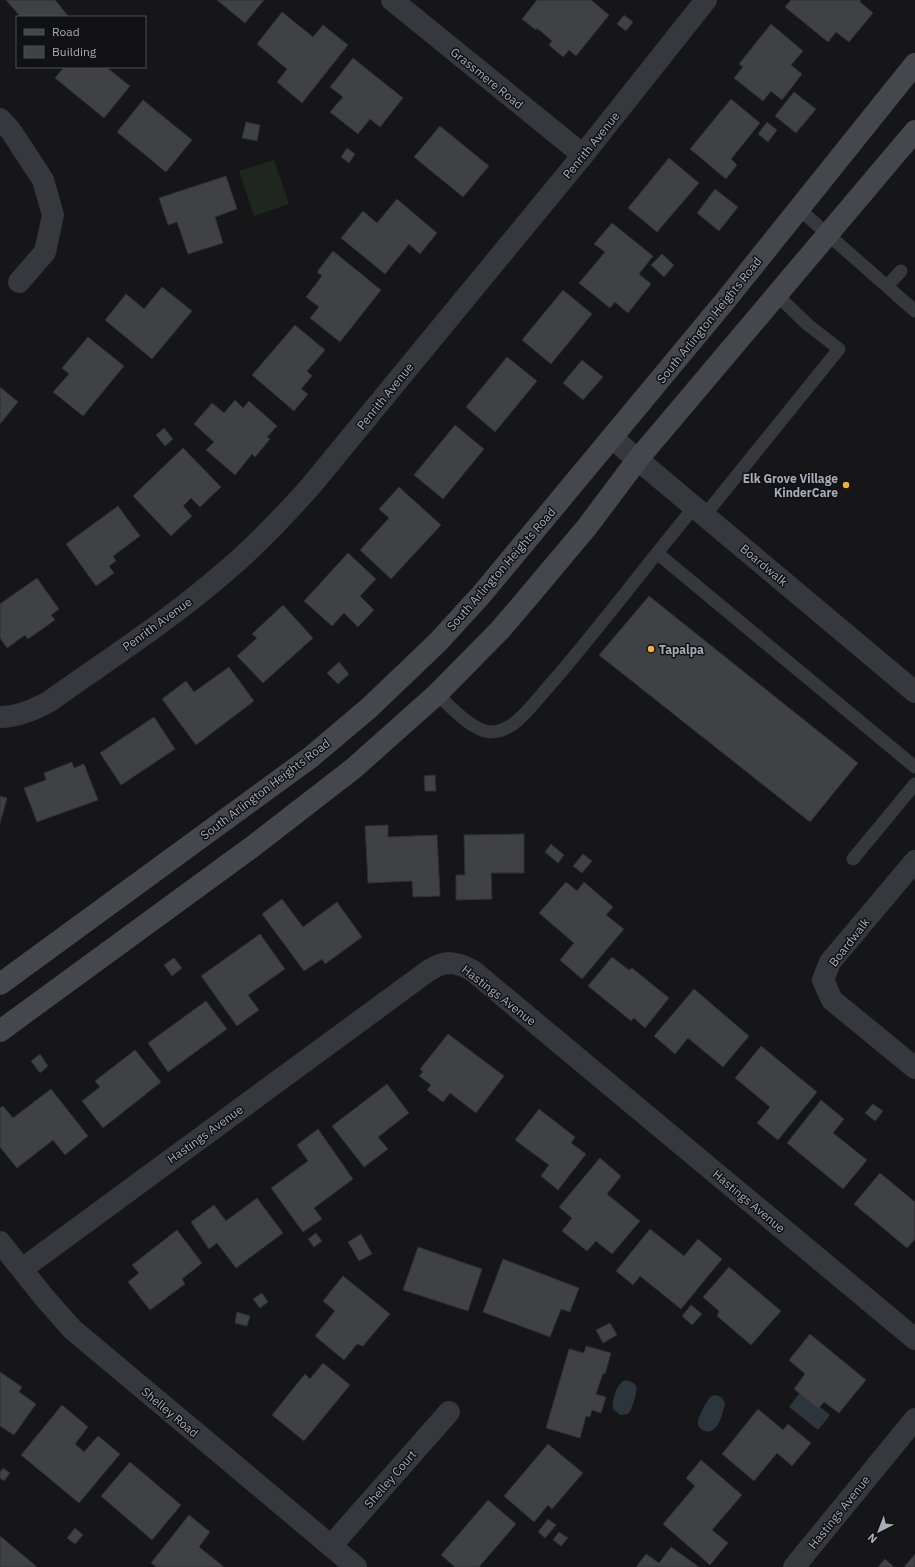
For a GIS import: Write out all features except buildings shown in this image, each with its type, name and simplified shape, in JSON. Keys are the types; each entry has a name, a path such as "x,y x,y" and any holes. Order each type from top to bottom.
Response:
{"main road":[{"name":"South Arlington Heights Road","path":"0,984 311,757 369,708 438,642 482,595 612,438 915,64"},
{"path":"0,1031 294,815 354,768 437,694 500,630 524,602 587,527 638,459 915,131"}],"street":[{"name":"Grassmere Road","path":"392,0 583,155"},
{"name":"Penrith Avenue","path":"0,717 10,717 32,711 50,701 176,611 226,571 272,530 310,488 583,155 706,0"},
{"path":"0,118 11,131 42,180 53,215 46,252 19,282"},
{"name":"Boardwalk","path":"612,438 915,692"},
{"name":"Boardwalk","path":"915,861 830,962 822,980 832,1000 915,1068"},
{"name":"Hastings Avenue","path":"22,1269 428,971 437,965 453,963 462,965 473,972 915,1339"},
{"name":"Shelley Road","path":"0,1242 72,1329 356,1567"},
{"name":"Shelley Court","path":"331,1546 449,1412"},
{"name":"Hastings Avenue","path":"794,1567 915,1420"}],"lane":[{"path":"799,209 915,311"},
{"path":"887,286 901,271"},
{"path":"437,694 463,718 480,729 490,732 502,731 517,721 582,648 657,553 700,511 838,349 807,324 777,295"},
{"path":"657,553 915,767"},
{"path":"853,859 915,784"}],"shaded area":[{"path":"274,160 289,204 254,216 239,171"},
{"path":"625,1380 636,1386 636,1392 630,1412 628,1414 620,1415 613,1409 613,1402 619,1385"},
{"path":"801,1391 830,1415 818,1430 789,1407"},
{"path":"714,1395 721,1398 725,1404 718,1425 709,1432 700,1428 698,1420 707,1401"}],"place":[{"name":"Elk Grove Village KinderCare","path":"846,485"},
{"name":"Tapalpa","path":"651,649"}]}
